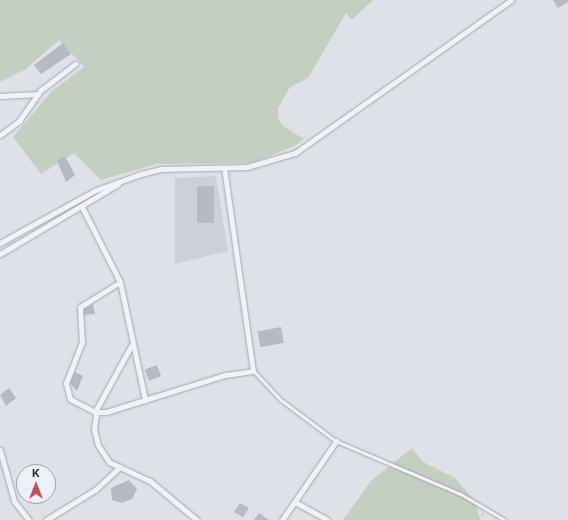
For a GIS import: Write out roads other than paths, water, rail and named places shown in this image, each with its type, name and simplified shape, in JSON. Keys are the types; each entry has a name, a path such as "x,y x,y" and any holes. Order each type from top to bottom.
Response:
{"street":[{"path":"0,244 96,190 122,181 161,170 224,168 266,164 303,149 511,0"},
{"path":"0,135 19,120 38,94 75,64"},
{"path":"0,96 38,94"},
{"path":"120,282 80,307 82,342 66,383 70,399 96,412 145,400 225,375 253,371 224,168"},
{"path":"0,254 122,181"},
{"path":"82,206 120,282 131,346 145,400"},
{"path":"131,346 96,412 94,428 98,445 110,462 150,481 198,520"},
{"path":"282,520 336,441"},
{"path":"0,450 14,501 28,520"},
{"path":"46,520 95,490 120,467"},
{"path":"295,502 326,520"}],"lane":[{"path":"253,371 280,400 336,441 487,508 505,520"}]}
